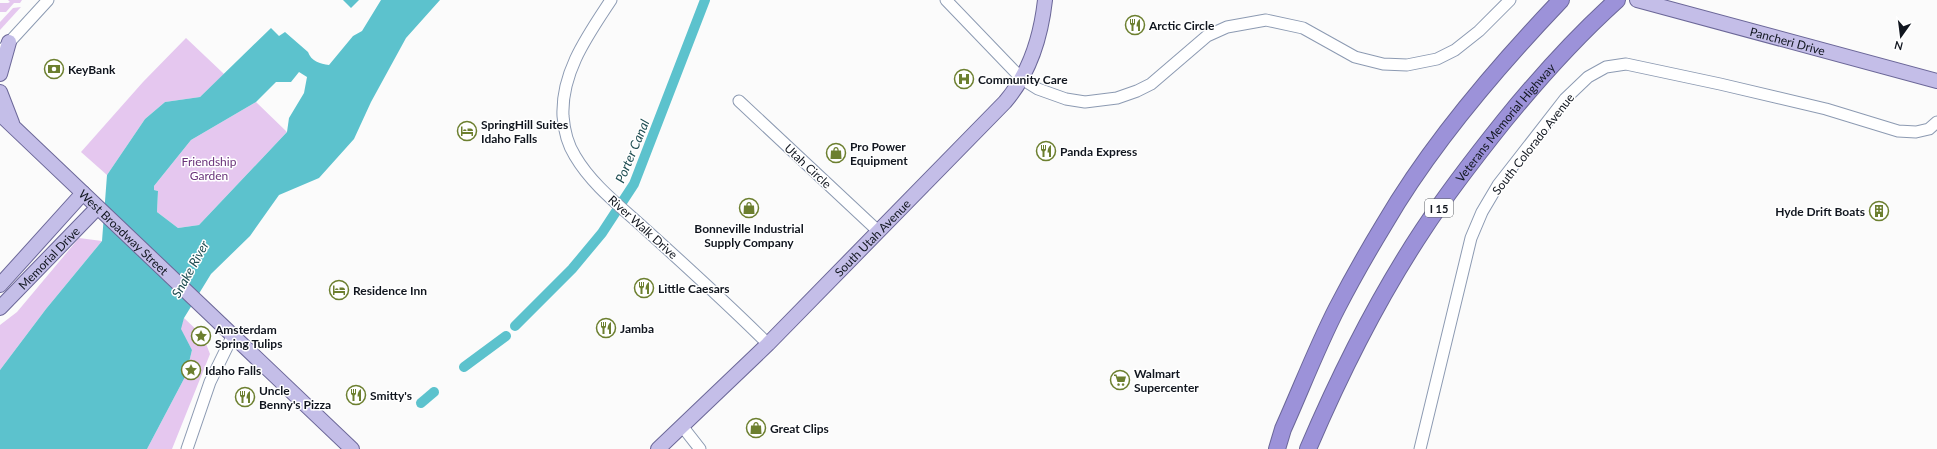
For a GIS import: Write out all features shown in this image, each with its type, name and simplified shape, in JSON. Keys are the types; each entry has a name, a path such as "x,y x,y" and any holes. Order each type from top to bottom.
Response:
{"highway":[{"path":"1277,449 1286,423 1337,308 1385,222 1428,158 1472,102 1505,61 1561,0"},
{"name":"Veterans Memorial Highway","path":"1308,449 1338,381 1382,299 1423,230 1472,161 1539,78 1600,15 1617,0"}],"main road":[{"name":"South Utah Avenue","path":"658,449 768,344 1006,102 1022,79 1036,43 1045,0"},
{"name":"Pancheri Drive","path":"1637,0 1937,81"},
{"path":"0,74 5,47"},
{"path":"0,92 13,127"},
{"name":"West Broadway Street","path":"0,114 352,449"},
{"name":"Memorial Drive","path":"0,285 83,194"},
{"name":"Memorial Drive","path":"0,308 101,211"}],"street":[{"path":"5,47 48,0"},
{"name":"River Walk Drive","path":"611,0 585,39 574,61 564,93 563,116 567,138 574,156 591,178 611,198 768,344"},
{"path":"946,0 1022,79 1038,89 1066,99 1086,102 1117,98 1137,91 1151,84 1207,36 1227,27 1266,20 1303,28 1355,57 1383,64 1407,65 1437,59 1455,50 1479,31 1510,0"},
{"name":"South Colorado Avenue","path":"1420,449 1471,238 1482,212 1498,185 1565,99 1588,77 1606,67 1626,64 1826,109 1898,131 1923,131 1929,129 1937,122"},
{"name":"Utah Circle","path":"739,101 878,231"},
{"path":"187,449 210,382 233,335"},
{"path":"682,426 700,449"}],"green space":[{"path":"8,0 22,0 20,3 14,3 6,12 0,12 0,3 10,2"},
{"path":"21,7 0,30 0,22 13,8"},
{"path":"186,38 224,74 200,97 165,102 145,119 107,175 81,152 143,82"},
{"name":"Friendship Garden","path":"256,102 287,132 199,225 178,228 157,212 158,191 154,190 154,186 191,140"},
{"path":"79,238 102,241 46,309 0,370 0,325 17,312"},
{"path":"184,318 203,336 210,354 172,449 147,449 186,375 192,350 180,329"}],"water":[{"path":"343,0 359,0 351,8"},
{"name":"Snake River","path":"381,0 440,0 406,38 371,102 354,139 319,178 279,195 250,236 211,274 184,318 181,329 192,350 186,375 147,449 0,449 0,370 46,309 102,241 107,175 145,119 165,102 200,97 271,28 279,36 285,32 308,52 311,58 319,63 329,65 353,36 362,31","holes":["299,72 307,77 304,93 289,118 287,132 199,225 178,228 157,212 158,191 154,190 154,186 191,140 256,102 276,82 291,82"]}],"waterway":[{"name":"Porter Canal","path":"515,326 572,269 602,233 634,184 705,0"},
{"name":"Porter Canal","path":"464,367 506,336"},
{"name":"Porter Canal","path":"421,403 434,392"}],"place":[{"name":"Arctic Circle","path":"1135,25"},
{"name":"KeyBank","path":"54,69"},
{"name":"Community Care","path":"964,79"},
{"name":"SpringHill Suites Idaho Falls","path":"467,131"},
{"name":"Panda Express","path":"1046,151"},
{"name":"Pro Power Equipment","path":"836,153"},
{"name":"Bonneville Industrial Supply Company","path":"749,208"},
{"name":"Hyde Drift Boats","path":"1879,211"},
{"name":"Little Caesars","path":"644,288"},
{"name":"Residence Inn","path":"339,290"},
{"name":"Jamba","path":"606,328"},
{"name":"Amsterdam Spring Tulips","path":"201,336"},
{"name":"Idaho Falls","path":"191,370"},
{"name":"Walmart Supercenter","path":"1120,380"},
{"name":"Smitty's","path":"356,395"},
{"name":"Uncle Benny's Pizza","path":"245,397"},
{"name":"Great Clips","path":"756,428"}]}
